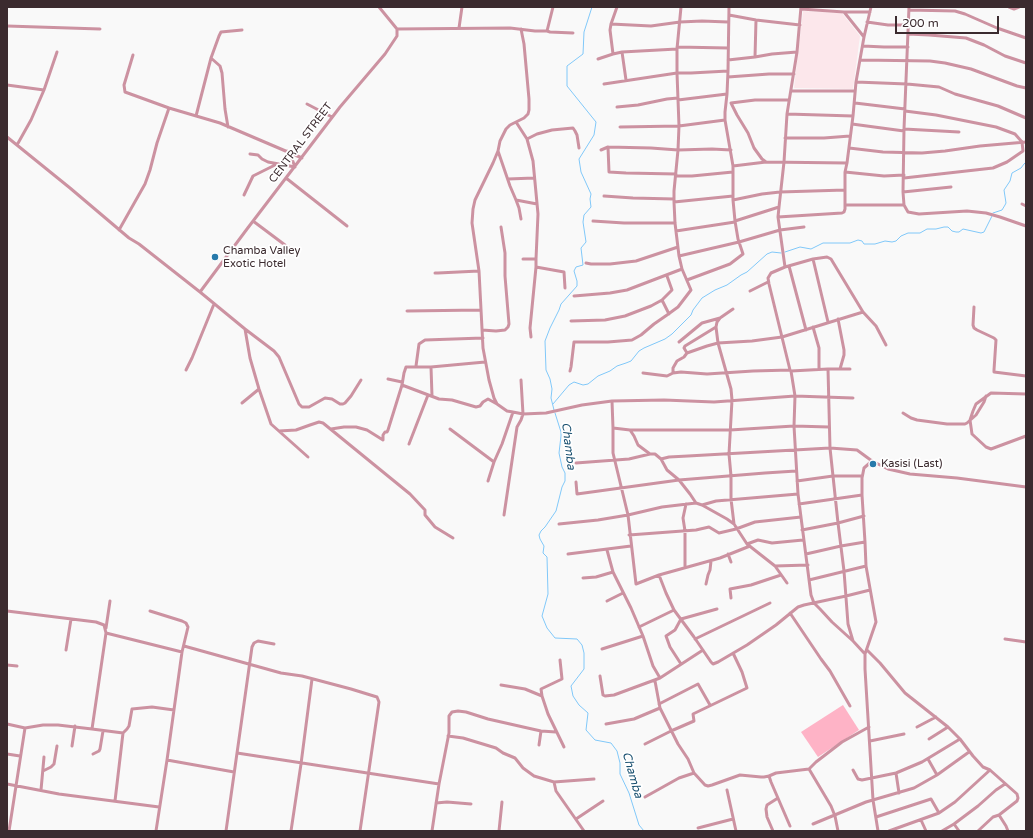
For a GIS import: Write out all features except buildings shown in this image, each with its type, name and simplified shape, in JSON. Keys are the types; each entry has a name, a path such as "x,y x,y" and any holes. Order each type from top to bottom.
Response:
{"street":[{"path":"380,7 397,29 510,28 573,34"},
{"path":"459,28 462,7"},
{"path":"547,31 553,7"},
{"path":"613,54 611,24 616,7"},
{"path":"570,371 574,342 632,340 678,307 691,290 682,269 679,256 674,201 679,126 677,48 682,7"},
{"path":"687,280 730,264 736,261 743,254 735,221 733,166 725,120 728,77 729,7"},
{"path":"778,217 844,212 845,172 856,82 871,7"},
{"path":"1009,7 1014,9 1019,7"},
{"path":"806,330 787,267 778,217 787,114 797,52 801,8 844,12 870,12"},
{"path":"1026,38 955,11 909,9 903,192 904,205 908,212 919,214 967,211 986,213 1000,216 1026,226"},
{"path":"844,12 864,37"},
{"path":"729,15 800,25"},
{"path":"755,57 756,20"},
{"path":"611,24 651,26 680,22 728,22"},
{"path":"867,22 888,25 909,25"},
{"path":"7,26 100,29"},
{"name":"CENTRAL STREET","path":"200,292 332,117 385,54 397,36 397,29"},
{"path":"497,404 485,362 480,310 479,271 472,222 475,200 488,174 506,129 510,125 524,118 530,110 521,29"},
{"path":"196,116 216,40 221,32 242,30"},
{"path":"908,34 966,38 1005,56 1026,63"},
{"path":"863,46 908,47"},
{"path":"598,59 622,52 677,48 728,48"},
{"path":"17,144 31,120 44,90 57,52"},
{"path":"622,52 626,80"},
{"path":"728,60 797,52"},
{"path":"133,55 124,85 125,92 228,127 302,158"},
{"path":"211,58 220,66 222,73 228,127"},
{"path":"861,60 930,61 945,63 971,69 1026,88"},
{"path":"604,84 677,73 728,71"},
{"path":"728,77 794,74"},
{"path":"856,82 939,87 998,106 1026,118"},
{"path":"7,85 44,90"},
{"path":"791,91 855,92"},
{"path":"616,106 638,105 667,99 727,94"},
{"path":"726,104 755,100 789,100"},
{"path":"854,103 936,114 992,126 1015,134 1024,142"},
{"path":"306,104 332,117"},
{"path":"731,104 748,133 754,148 766,162"},
{"path":"119,230 148,177 157,143 169,108"},
{"path":"787,114 853,116"},
{"path":"620,127 679,126 725,120"},
{"path":"516,122 527,139 533,161 537,204 538,225 536,267 530,328 531,337"},
{"path":"852,124 904,130 959,132"},
{"path":"527,139 537,134 552,130 573,128 577,135 579,148"},
{"path":"785,138 850,136"},
{"path":"7,137 70,188 119,230 128,240 139,244 244,329 274,350 279,357 299,404 302,407 309,407 322,399 328,398 343,404 351,396 361,380"},
{"path":"849,148 883,152 922,153 1024,142"},
{"path":"845,172 904,177 993,168 1007,162 1023,151 1024,142"},
{"path":"601,150 608,147 678,150 712,148 731,150"},
{"path":"608,147 609,172 692,176 733,172"},
{"path":"498,151 516,200 521,219"},
{"path":"287,152 295,167"},
{"path":"250,154 258,155 268,162 295,167"},
{"path":"733,166 766,162 847,162"},
{"path":"244,195 254,176 277,164"},
{"path":"286,178 347,226"},
{"path":"508,179 534,178"},
{"path":"903,192 951,187"},
{"path":"604,196 674,201 733,198 780,192 845,190"},
{"path":"516,200 537,204"},
{"path":"1022,204 1026,206"},
{"path":"845,205 904,205"},
{"path":"676,231 735,221 779,207"},
{"path":"253,221 293,251"},
{"path":"593,221 624,223 675,223"},
{"path":"482,330 505,330 509,324 505,253 501,227"},
{"path":"679,256 739,242 780,230 804,227"},
{"path":"586,263 610,264 636,261 678,247"},
{"path":"865,654 827,617 814,603 811,596 808,565 803,540 796,471 794,426 795,396 768,278 770,275 787,267 813,259 827,257 831,260 863,312 876,326 886,345"},
{"path":"523,259 536,259"},
{"path":"813,259 828,322"},
{"path":"536,267 564,272 565,288"},
{"path":"574,296 627,290 682,269"},
{"path":"435,273 479,271"},
{"path":"571,322 605,320 625,316 651,306 662,300 672,290 667,276"},
{"path":"750,291 768,282"},
{"path":"662,300 669,314"},
{"path":"186,370 214,304"},
{"path":"974,307 974,328 996,340 994,372 1026,376"},
{"path":"679,342 702,323 720,318 733,309"},
{"path":"407,312 480,310"},
{"path":"673,373 675,363 687,353 707,346 718,343 782,337 863,312"},
{"path":"720,318 716,327 718,343 731,389 732,400 729,454 731,499 734,524 736,529 749,545 775,566 787,584"},
{"path":"838,319 844,350 840,369"},
{"path":"687,353 684,348 685,346 716,327"},
{"path":"813,327 820,355 819,369"},
{"path":"244,329 258,389 271,424 308,457"},
{"path":"416,366 419,344 425,340 483,338"},
{"path":"331,429 356,427 372,432 383,440 383,435 388,430 402,386 406,367 485,362"},
{"path":"409,444 430,396 431,366"},
{"path":"643,373 667,376 673,373 682,372 707,374 819,369 850,370"},
{"path":"828,369 830,448 844,571 848,628 853,641"},
{"path":"388,379 402,382 402,386 439,399 452,400 476,407 480,406 488,399 507,411 523,414 546,413 582,405 612,401 664,400 714,402 795,396 852,398"},
{"path":"504,515 517,427 523,414 521,380"},
{"path":"242,403 258,389"},
{"path":"1026,394 991,393 976,404 970,420 972,434 986,447 991,449 1026,436"},
{"path":"903,413 917,420 947,424 965,424 976,415 986,396"},
{"path":"612,401 612,450 628,515 629,535 636,584 684,567 711,561 758,540 774,543 803,540"},
{"path":"488,481 513,412"},
{"path":"279,431 296,430 310,424 319,422 323,423 410,494 425,510 425,515 435,527 453,538"},
{"path":"613,428 630,430 730,430 794,426 829,427"},
{"path":"450,429 494,462"},
{"path":"630,430 636,438 638,445 650,454"},
{"path":"661,459 669,457 830,448 856,450 872,461 888,469 910,474 957,478 1026,487"},
{"path":"576,463 614,461 655,454 661,459 667,470 679,480 696,503"},
{"path":"872,461 864,468 862,476 862,495 866,566 876,622 865,654 865,669 873,800 878,831"},
{"path":"576,482 577,494 679,480 796,471"},
{"path":"797,481 833,476 862,476"},
{"path":"702,505 731,499 798,494"},
{"path":"799,504 862,495"},
{"path":"559,524 598,520 662,507 696,503 723,516 734,524"},
{"path":"684,567 685,531 683,518 686,504"},
{"path":"802,530 864,516"},
{"path":"629,535 696,530 710,527 719,533 755,522 801,517"},
{"path":"806,554 865,542"},
{"path":"568,554 631,546"},
{"path":"607,550 613,572 639,627 653,666 660,678"},
{"path":"728,554 731,562"},
{"path":"706,584 711,561"},
{"path":"775,566 808,565"},
{"path":"809,580 866,566"},
{"path":"583,578 596,577 613,572"},
{"path":"659,575 674,610 713,664 759,637 801,606 870,590"},
{"path":"731,598 730,589 751,585 781,575"},
{"path":"607,601 623,593"},
{"path":"92,729 110,601"},
{"path":"695,639 770,603"},
{"path":"681,664 670,647 666,637 667,635 674,630 680,619 717,609"},
{"path":"639,627 674,610"},
{"path":"7,611 96,622 104,625 106,631"},
{"path":"150,611 182,620 188,627 182,652 156,831"},
{"path":"790,613 830,671 850,706"},
{"path":"66,650 71,618"},
{"path":"106,631 182,652"},
{"path":"602,649 642,636"},
{"path":"1005,639 1026,642"},
{"path":"226,831 252,647 254,643 260,641 274,644"},
{"path":"184,646 281,673 292,674 377,697 379,702 360,831"},
{"path":"600,676 603,695 614,695 660,678 703,650"},
{"path":"866,650 880,663 905,692 948,727 983,767 990,770 1017,794 1017,801 999,815 993,817 978,831"},
{"path":"645,744 694,721 693,714 747,687 733,653"},
{"path":"560,660 562,679 541,689 542,696 556,732 564,747"},
{"path":"7,665 17,666"},
{"path":"291,831 312,679"},
{"path":"654,681 660,708 671,731 688,759 694,773 704,785 708,786 740,775 760,777 769,776 776,773 809,769 842,742 869,726"},
{"path":"659,704 698,684 710,706"},
{"path":"501,685 525,689 542,696"},
{"path":"115,801 123,733 127,729 132,709 152,707 174,710"},
{"path":"606,724 634,719 660,708"},
{"path":"432,831 439,784 450,730 449,716 452,712 466,712 488,719 541,731 556,732"},
{"path":"917,727 936,717"},
{"path":"7,724 25,728 58,724 123,733"},
{"path":"72,746 75,726"},
{"path":"929,739 948,727"},
{"path":"9,831 25,728"},
{"path":"93,754 100,749 103,731"},
{"path":"540,745 541,731"},
{"path":"870,742 904,734"},
{"path":"448,736 463,738 496,748 515,758 523,768 534,776 554,782 594,779"},
{"path":"853,770 860,780 864,781 896,773 928,759 960,739"},
{"path":"43,770 53,766 57,746"},
{"path":"813,824 835,816 860,804 914,788 937,775 969,752"},
{"path":"237,753 439,784"},
{"path":"7,754 20,756"},
{"path":"41,790 44,757"},
{"path":"928,759 937,775"},
{"path":"167,760 234,772"},
{"path":"809,769 831,806 838,831"},
{"path":"889,831 939,813 955,802 990,770"},
{"path":"645,796 679,778 694,773"},
{"path":"896,773 899,793"},
{"path":"769,776 770,782 790,826"},
{"path":"554,782 556,791 584,831"},
{"path":"7,784 66,795 159,807"},
{"path":"942,831 954,824 1005,784"},
{"path":"726,790 736,831"},
{"path":"773,831 767,817 766,809 767,804 778,798"},
{"path":"876,817 931,799 939,813"},
{"path":"576,819 603,801"},
{"path":"436,803 447,802 471,804"},
{"path":"499,831 502,802"},
{"path":"7,811 12,812"},
{"path":"999,815 1008,831"},
{"path":"698,828 733,819"},
{"path":"921,820 926,831"},
{"path":"954,824 959,831"}],"shaded area":[{"path":"803,11 842,13 860,36 853,89 794,88"},
{"path":"843,705 859,730 818,757 801,732"}],"waterway":[{"path":"554,410 551,398 552,389 546,370 545,341 561,304 577,286 574,271 576,267 583,265 581,248 586,242 583,222 584,215 591,207 591,194 581,172 579,159 594,135 596,122 567,86 567,66 583,54 584,32 592,7"},
{"path":"993,213 1002,210 1006,203 1004,190 1010,181 1012,173 1021,168 1026,162"},
{"path":"785,252 800,247 811,249 823,243 850,243 858,240 862,241 864,244 875,244 885,241 892,242 908,233 920,233 927,229 944,227 948,227 952,231 956,232 963,229 981,233 984,232 992,216"},
{"path":"553,404 569,385 574,382 583,385 588,384 598,376 617,366 631,361 639,351 644,348 665,339 691,315 702,298 727,285 747,272 767,254 772,252 781,253"},
{"name":"Chamba","path":"555,413 561,432 559,453 565,473 565,481 556,511 539,535 544,546 543,553 547,557 548,594 542,616 547,628 555,638 577,639 582,645 584,653 584,669 571,686 573,696 579,705 588,713 586,730 595,740 611,743 617,751 620,763 620,774 629,793 639,825 644,831"}],"place":[{"name":"Chamba Valley Exotic Hotel","path":"215,257"},
{"name":"Kasisi (Last)","path":"873,464"}]}
